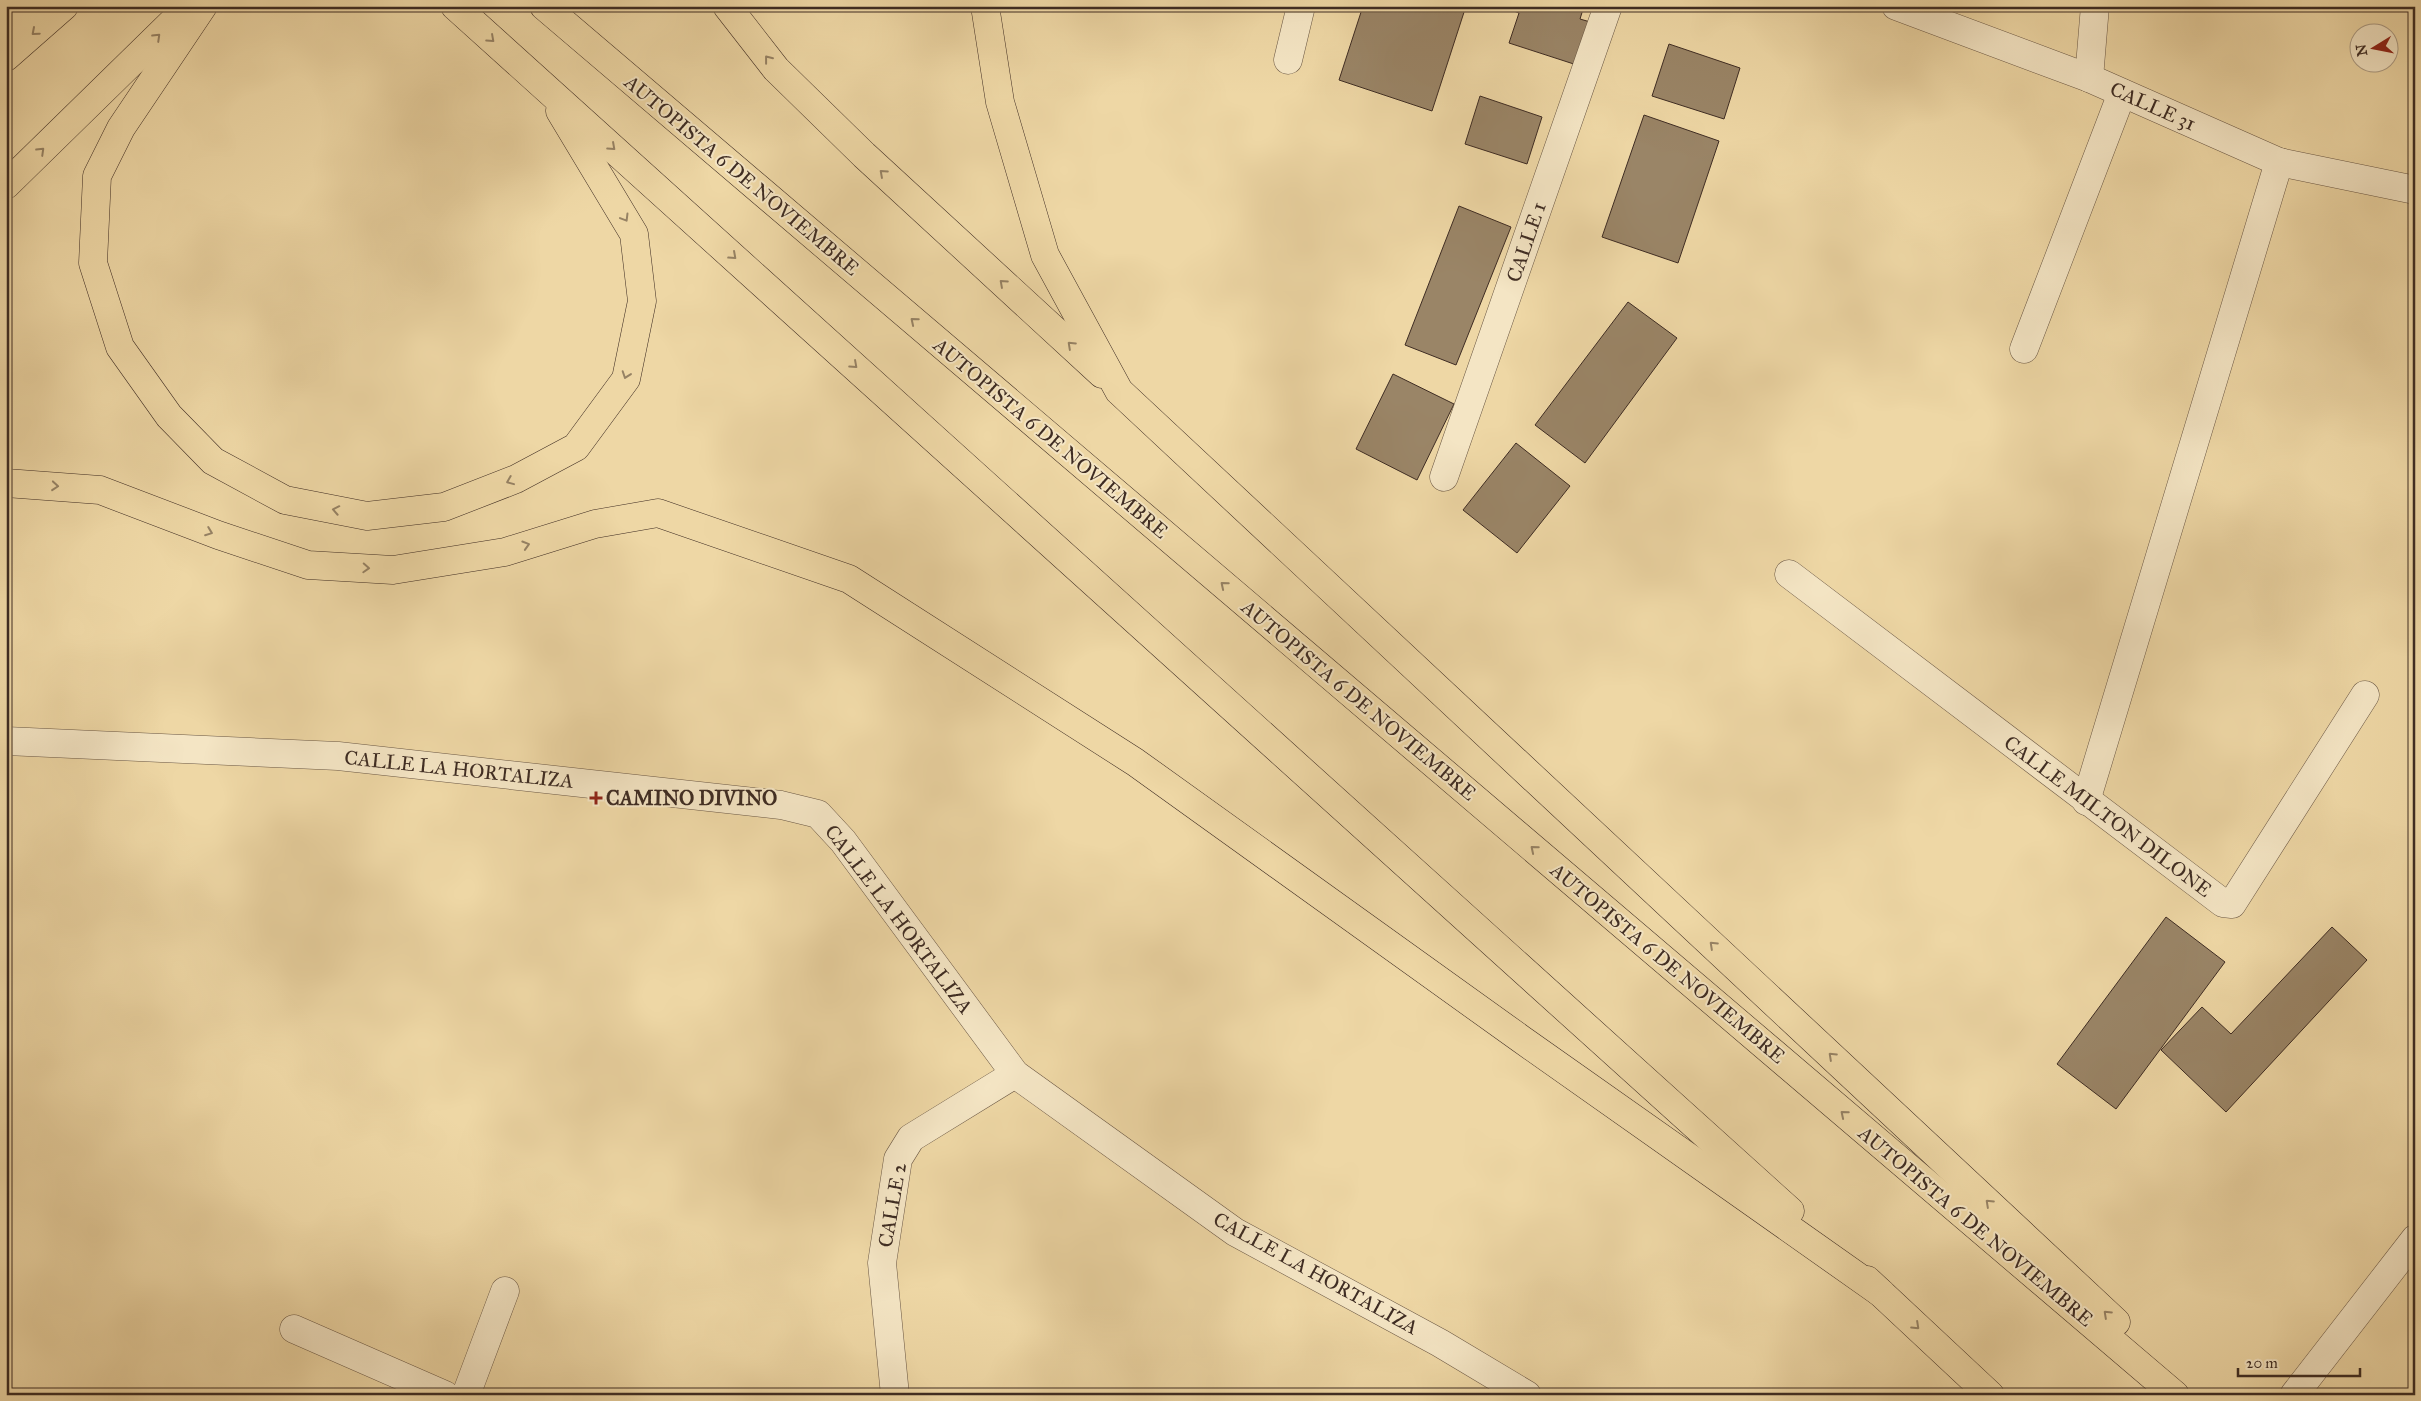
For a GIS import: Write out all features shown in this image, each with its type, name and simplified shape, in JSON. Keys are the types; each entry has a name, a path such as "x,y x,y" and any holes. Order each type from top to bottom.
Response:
{"main road":[{"path":"6,34 31,6"},
{"path":"6,57 64,6"},
{"path":"6,185 189,6"},
{"path":"203,6 121,128 97,176 93,263 120,347 169,416 213,461 285,500 367,516 444,507 516,479 576,447 626,380 642,301 634,234 545,86"},
{"path":"455,6 1881,1293 1990,1395"},
{"name":"AUTOPISTA 6 DE NOVIEMBRE","path":"544,6 2175,1395"},
{"path":"727,6 776,69 864,155 1040,316 2194,1395"},
{"path":"985,6 1000,102 1045,255 1119,391"},
{"path":"6,483 100,490 218,535 308,565 393,570 505,552 595,524 658,513 849,579 1135,762 1529,1045 1881,1293"}],"street":[{"path":"1288,60 1301,6"},
{"name":"CALLE 1","path":"1444,477 1608,6"},
{"name":"CALLE 31","path":"1896,6 2089,78 2280,162 2415,190"},
{"path":"2089,78 2095,6"},
{"path":"2024,349 2122,93"},
{"path":"2086,801 2280,162"},
{"name":"CALLE MILTON DILONE","path":"1789,574 2223,903 2232,904 2365,695"},
{"name":"CALLE LA HORTALIZA","path":"6,741 338,756 781,805 818,814 843,841 1015,1074 1235,1232 1440,1343 1527,1395"},
{"name":"CALLE 2","path":"895,1395 882,1263 898,1159 910,1138 1015,1074"},
{"path":"2294,1395 2415,1239"},
{"path":"466,1395 506,1291"},
{"path":"294,1329 445,1395"}],"building":[{"path":"1363,6 1466,6 1432,111 1339,80"},
{"path":"1501,6 1584,6 1580,19 1597,24 1583,67 1509,43 1519,13"},
{"path":"1669,44 1740,68 1724,119 1652,96"},
{"path":"1480,96 1542,117 1527,164 1465,144"},
{"path":"1644,115 1719,141 1678,263 1602,237"},
{"path":"1459,206 1511,227 1456,365 1405,345"},
{"path":"1628,302 1677,338 1585,463 1535,425"},
{"path":"1393,374 1454,404 1417,480 1356,449"},
{"path":"1516,443 1570,486 1517,553 1463,510"},
{"path":"2166,917 2225,962 2116,1109 2057,1064"},
{"path":"2332,927 2367,960 2226,1112 2161,1050 2202,1007 2231,1034"}],"place":[{"name":"CAMINO DIVINO","path":"596,798"}]}
